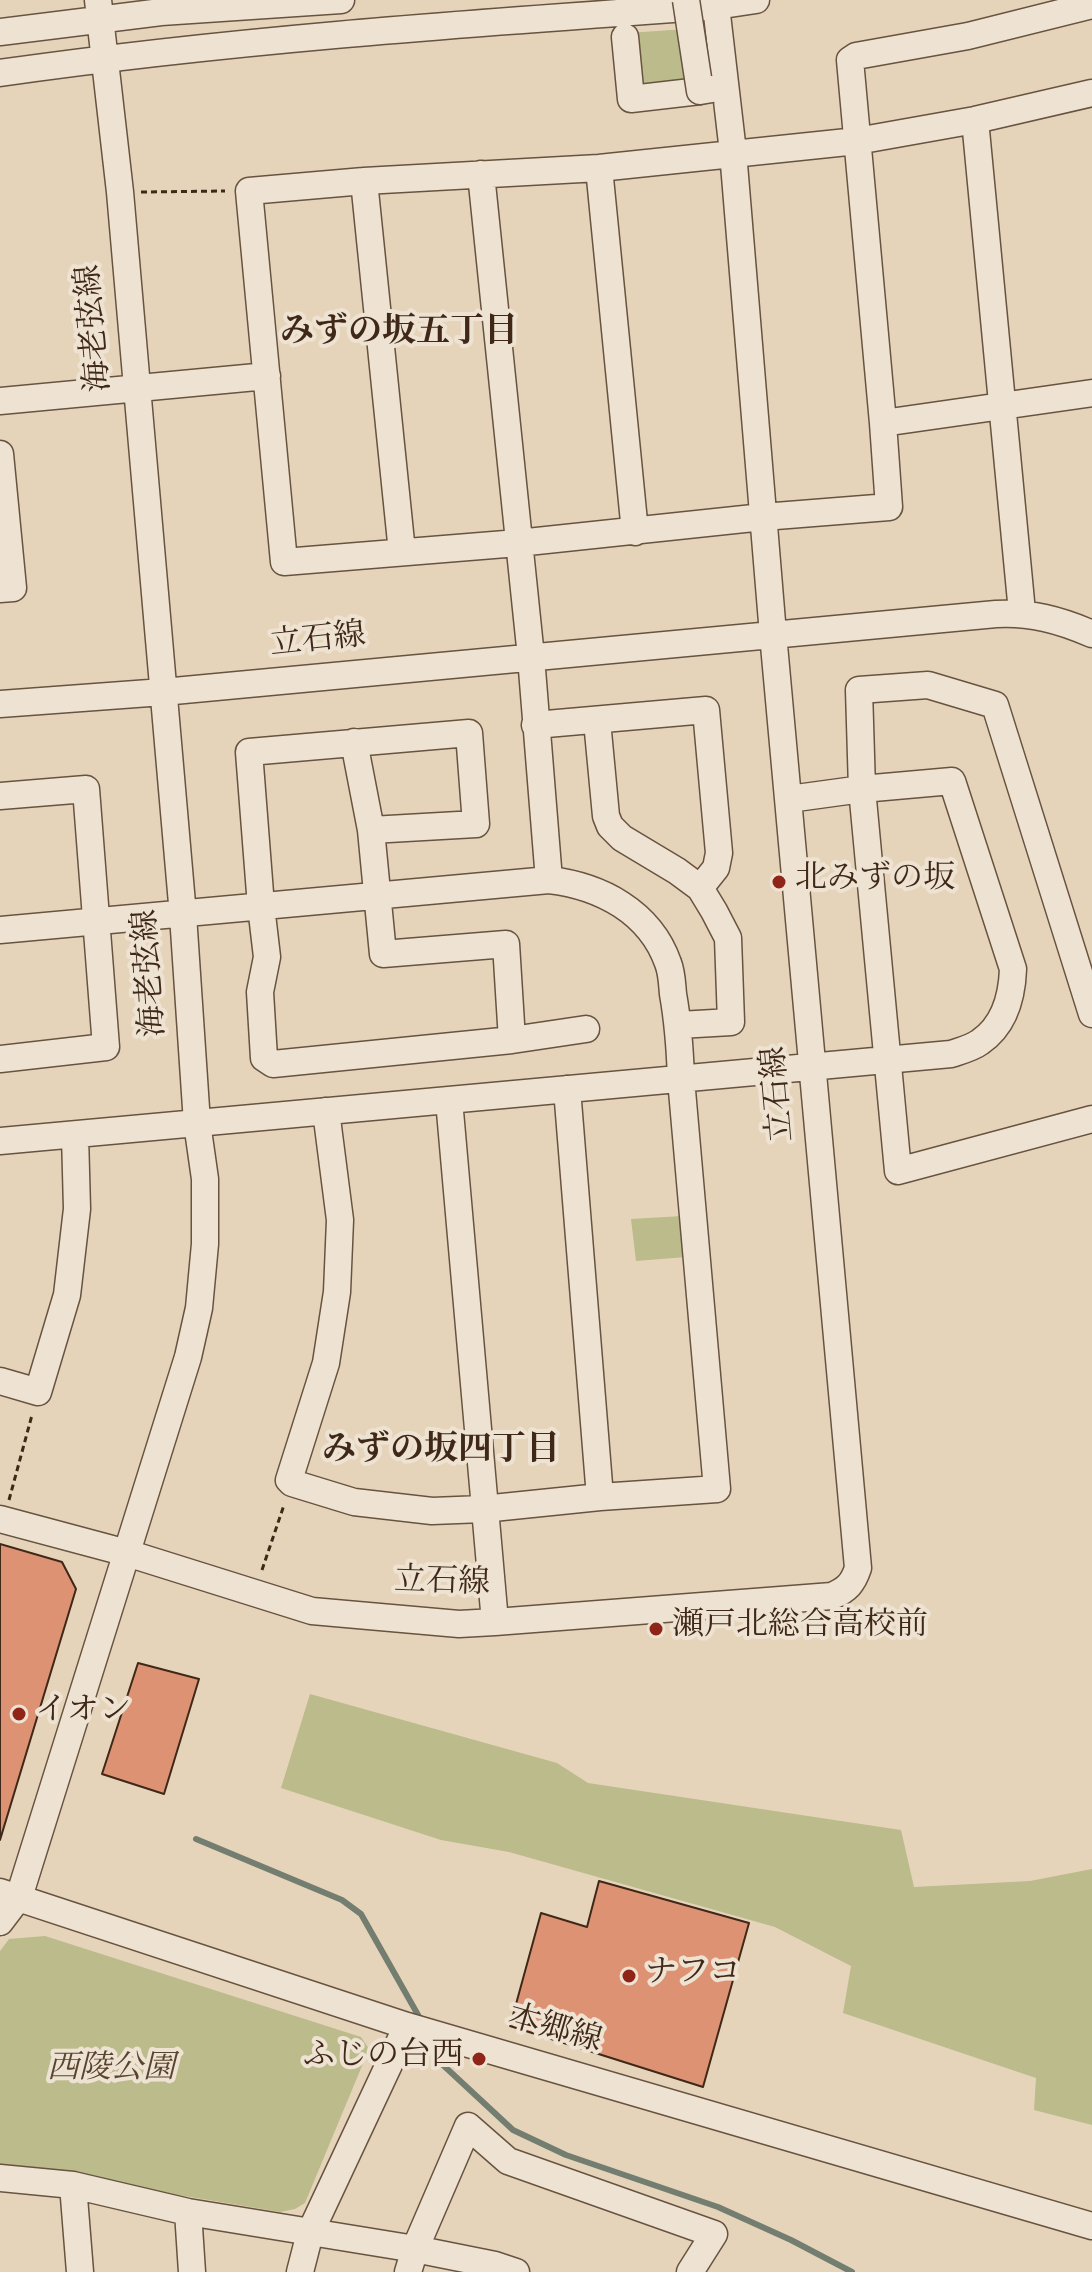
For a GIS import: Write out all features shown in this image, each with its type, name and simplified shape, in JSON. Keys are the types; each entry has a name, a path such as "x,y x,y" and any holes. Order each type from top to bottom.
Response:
{"street":[{"path":"0,32 98,10 161,12 341,0"},
{"path":"625,37 631,99 706,90 686,0"},
{"path":"0,73 103,58 413,28 716,6 756,0"},
{"path":"1092,5 968,36 856,56 850,60 857,141 883,423 889,507 284,562 249,191 364,181 599,168 857,141 975,120 1092,93"},
{"path":"716,6 733,152 773,634 1022,612 1066,623 1092,634"},
{"name":"海老弦線","path":"0,1922 127,1553 188,1357 199,1308 205,1218 205,1179 197,1123 183,915 120,192 98,10"},
{"path":"975,120 1022,612"},
{"path":"599,168 635,532"},
{"path":"481,174 531,657 549,880"},
{"path":"364,181 402,552"},
{"path":"0,401 267,376"},
{"path":"883,423 1092,393"},
{"path":"0,454 13,588 0,589"},
{"name":"立石線","path":"0,704 163,692 773,634 858,1568 849,1587 832,1596 495,1622 445,1623 312,1611 127,1553 2,1520"},
{"path":"1092,1014 995,705 928,685 859,690 862,789 898,1171 1092,1119"},
{"path":"535,725 706,710 719,853 716,868 700,888"},
{"path":"597,721 606,816 610,826 622,838 700,888 728,938 731,1022 679,1025"},
{"path":"371,830 476,824 469,733 249,752 267,957 260,992 264,1058 273,1064 512,1040 586,1029"},
{"path":"354,742 371,830 383,954 389,962 506,944 512,1040"},
{"path":"0,1141 951,1054 980,1042 1001,1021 1013,993 1013,969 952,781 789,799"},
{"path":"0,796 86,789 106,1047 0,1059"},
{"path":"0,930 549,880 578,884 611,897 641,919 669,964 679,1025 681,1079 717,1489 432,1511 354,1502 292,1483 289,1480 326,1363 337,1292 340,1220 326,1111"},
{"path":"567,1089 600,1497"},
{"path":"449,1100 495,1622"},
{"path":"0,1381 38,1392 67,1295 77,1209 75,1135"},
{"name":"本郷線","path":"10,1894 421,2029 1092,2226"},
{"path":"300,2272 310,2233 421,2029"},
{"path":"411,2260 468,2126 508,2161 714,2234 690,2272"},
{"path":"0,2178 73,2185 188,2212 310,2233 411,2260 495,2265 516,2272"},
{"path":"73,2185 80,2272"},
{"path":"188,2212 192,2272"}],"path":[{"path":"120,192 249,191"},
{"path":"2,1520 38,1392"},
{"path":"254,1593 292,1483"}],"green space":[{"path":"686,29 698,85 634,89 628,33"},
{"path":"682,1216 686,1257 636,1261 631,1219"},
{"path":"310,1694 557,1763 588,1783 901,1830 914,1887 1030,1881 1092,1869 1092,2125 1034,2110 1036,2078 843,2013 851,1966 775,1927 509,1852 441,1840 281,1788"},
{"name":"西陵公園","path":"45,1936 361,2037 369,2049 305,2203 280,2212 0,2165 0,1951 9,1939"}],"building":[{"name":"イオン","path":"0,1544 62,1562 76,1589 0,1840"},
{"path":"138,1663 199,1679 164,1794 102,1774"},
{"name":"ナフコ","path":"599,1881 749,1923 703,2087 510,2026 541,1913 587,1927"}],"waterway":[{"path":"196,1839 342,1900 361,1914 422,2022"},
{"path":"432,2043 443,2065 513,2130 566,2155 718,2207 852,2272"}],"place":[{"name":"北みずの坂","path":"779,882"},
{"name":"瀬戸北総合高校前","path":"656,1629"},
{"name":"イオン","path":"19,1714"},
{"name":"ナフコ","path":"629,1976"},
{"name":"ふじの台西","path":"479,2059"}],"district":[{"name":"みずの坂五丁目","path":"399,335"},
{"name":"みずの坂四丁目","path":"441,1453"}]}
